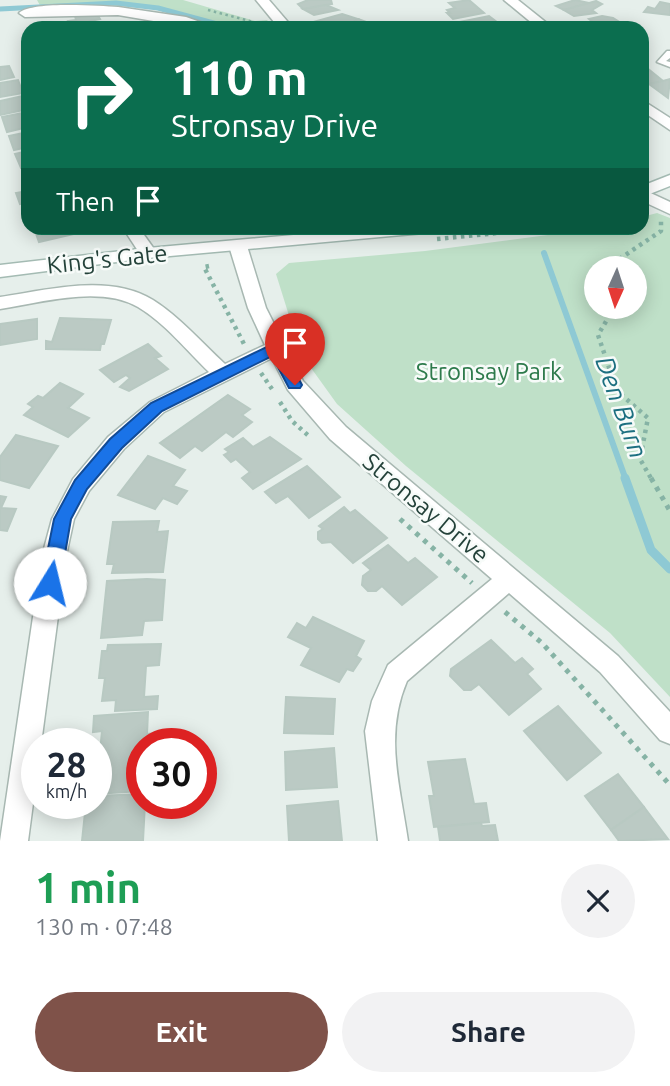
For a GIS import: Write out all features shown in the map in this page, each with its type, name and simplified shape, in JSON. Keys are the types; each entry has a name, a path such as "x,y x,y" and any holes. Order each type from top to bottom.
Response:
{"street":[{"path":"261,0 280,21"},
{"path":"510,0 538,21"},
{"path":"29,21 21,5 115,9 168,15 187,21"},
{"path":"649,109 670,125"},
{"path":"649,190 670,180"},
{"path":"649,199 664,211"},
{"path":"136,235 148,253"},
{"name":"King's Gate","path":"0,271 148,253 240,254 412,235"},
{"name":"Stronsay Drive","path":"240,254 257,308 295,385 338,433 610,664 670,731"},
{"name":"King's Gate","path":"0,303 73,293 117,293 144,303 221,372"},
{"path":"13,841 54,556 63,519 81,485 116,443 157,407 221,372 275,348"},
{"path":"393,841 379,732 385,701 397,673 510,578"}],"lane":[{"path":"670,53 661,62 670,65"}],"path":[{"path":"208,10 260,21"},
{"path":"624,256 661,231 664,211"},
{"path":"240,254 204,267 252,358 292,421 313,440"},
{"path":"607,319 598,335 606,361 617,391 648,418 640,459 670,510"},
{"path":"395,513 542,643 670,785"}],"green space":[{"path":"37,0 183,0 255,21 199,21 155,9 110,5 42,9"},
{"name":"Stronsay Park","path":"657,213 670,218 670,697 610,633 406,466 337,404 301,354 276,274 289,263 425,251 547,235 649,235 649,215"}],"building":[{"path":"308,0 331,0 332,4 303,9 298,4"},
{"path":"469,0 484,13 453,19 447,13 450,13 447,10 455,8 449,3"},
{"path":"575,0 589,3 564,10 556,6"},
{"path":"596,1 602,4 592,10 596,13 574,16 564,10"},
{"path":"660,2 670,4 670,15 644,12 648,7 655,9"},
{"path":"326,5 338,10 314,15 303,9"},
{"path":"97,14 100,19 68,21 76,20 75,16"},
{"path":"342,14 358,19 355,21 317,21"},
{"path":"489,16 496,21 464,21"},
{"path":"602,16 618,21 592,21 589,19"},
{"path":"9,66 14,77 0,80 0,67"},
{"path":"649,70 663,81 649,84"},
{"path":"670,79 668,98 649,84 663,81"},
{"path":"18,80 21,93 0,97 0,83"},
{"path":"21,96 21,110 0,115 0,101"},
{"path":"21,113 21,129 7,132 2,117"},
{"path":"21,133 21,148 14,150 9,136"},
{"path":"21,153 21,168 15,154"},
{"path":"21,192 21,204 20,204 16,193"},
{"path":"36,235 69,235 39,242"},
{"path":"60,318 111,320 100,350 46,349 46,341 52,342"},
{"path":"37,319 37,339 0,345 0,324"},
{"path":"148,344 161,356 155,358 168,369 129,391 120,387 130,378 126,375 114,382 100,370"},
{"path":"60,383 83,394 68,408 89,418 68,437 24,415 33,407 28,404 38,396 43,398"},
{"path":"228,395 250,409 242,415 252,422 233,437 226,432 202,451 195,446 180,458 160,443"},
{"path":"16,435 58,446 29,488 0,480 0,457"},
{"path":"270,437 301,459 253,489 242,478 250,472 236,459 231,462 224,455 229,452 225,449 243,438 253,447"},
{"path":"148,456 185,470 173,486 187,491 177,504 163,498 155,509 118,495"},
{"path":"307,466 340,497 309,518 288,496 276,503 265,492"},
{"path":"0,496 6,497 1,508 16,509 7,531 0,530"},
{"path":"344,507 350,513 355,510 387,538 353,563 331,542 322,543 318,539 318,532 323,529 319,526"},
{"path":"159,521 157,532 168,531 163,572 112,573 114,564 107,564 113,522"},
{"path":"388,545 408,563 415,558 437,577 402,605 382,586 376,591 368,591 362,585 363,576 371,570 363,563"},
{"path":"165,580 162,620 144,621 142,635 101,638 107,581"},
{"path":"313,617 364,641 356,656 361,659 353,671 347,669 339,682 301,665 311,648 288,637 297,623 306,628"},
{"path":"491,640 515,663 522,658 533,669 527,674 541,689 509,715 479,684 471,690 464,690 450,676 451,669"},
{"path":"161,644 159,665 146,666 144,697 158,696 157,709 115,711 116,700 102,701 105,678 99,678 102,651 107,651 108,645"},
{"path":"286,697 335,699 333,734 284,733"},
{"path":"558,706 601,753 567,780 524,731"},
{"path":"148,712 147,728 126,728 126,792 112,793 112,728 93,728 94,716"},
{"path":"334,748 337,787 286,790 285,752"},
{"path":"465,759 474,804 486,803 489,822 434,827 429,796 434,796 428,762"},
{"path":"618,774 644,807 611,830 585,796"},
{"path":"112,795 126,795 126,819 144,819 143,841 82,841 84,819 112,819"},
{"path":"338,801 342,841 289,841 287,806"},
{"path":"644,807 668,839 619,841 611,830"},
{"path":"481,823 482,826 495,825 498,841 440,841 438,827"}],"waterway":[{"name":"Den Burn","path":"0,9 116,3 158,8 206,21"},
{"name":"Den Burn","path":"544,253 626,480"},
{"name":"Den Burn","path":"625,478 651,550 670,569"}],"route":[{"path":"50,583 63,519 81,485 116,443 157,407 221,372 275,348 295,385"}]}
